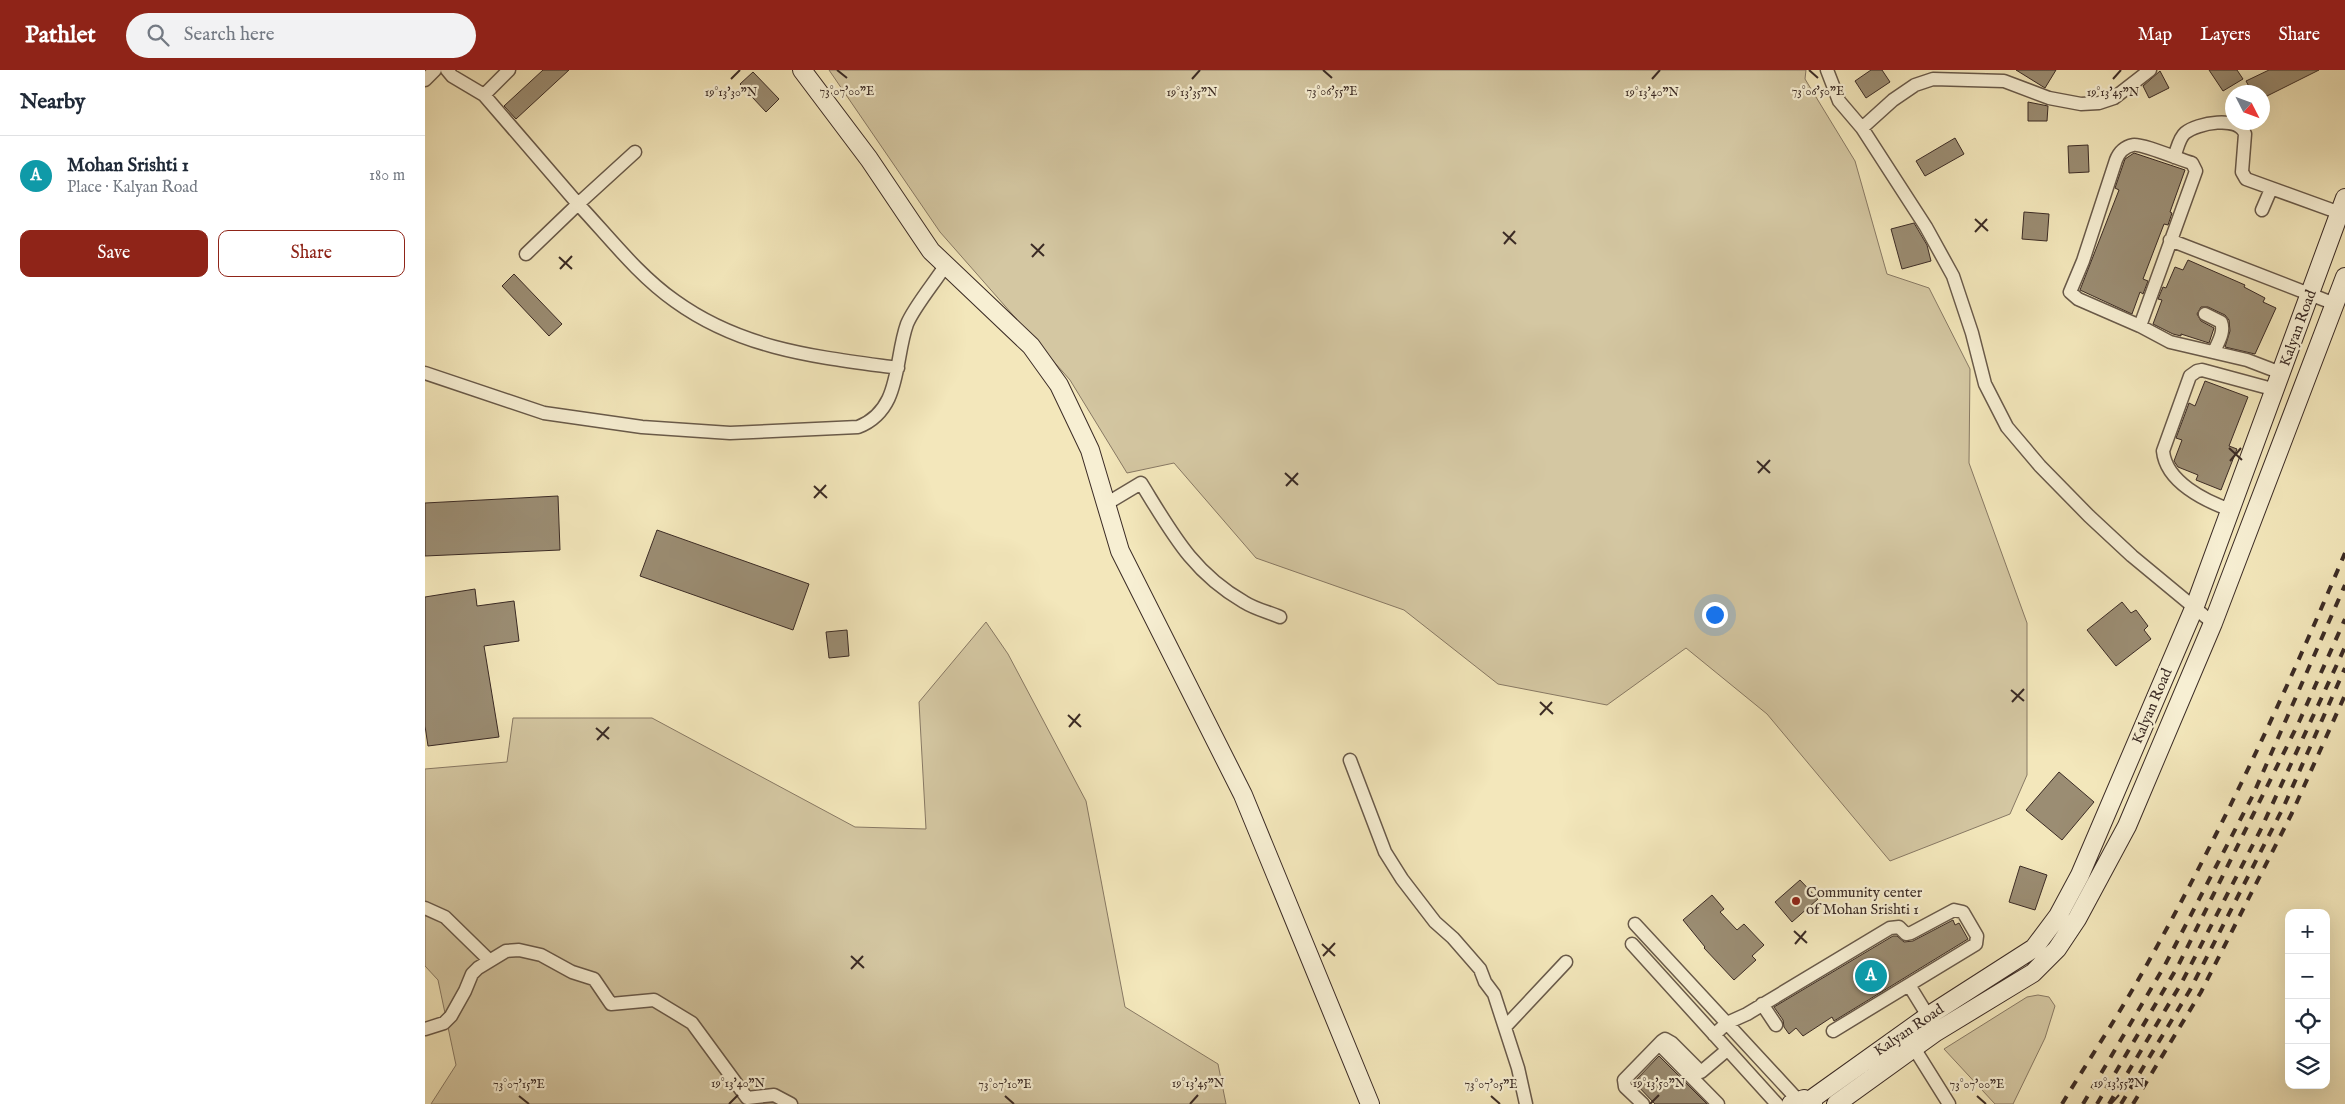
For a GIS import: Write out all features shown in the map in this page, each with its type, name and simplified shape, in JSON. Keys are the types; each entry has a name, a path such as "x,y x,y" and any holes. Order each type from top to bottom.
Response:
{"main road":[{"path":"802,70 869,159 931,250 945,266 1031,346 1059,385 1090,450 1120,552 1243,795 1370,1104"},
{"name":"Kalyan Road","path":"1803,1102 1928,1016 2034,948 2058,916 2080,875 2195,606 2276,390 2342,206"},
{"name":"Kalyan Road","path":"1836,1104 1914,1048 2033,973 2063,940 2077,919 2127,826 2213,623 2345,277"},
{"path":"2049,929 2063,940"}],"street":[{"path":"425,80 435,70"},
{"path":"447,70 452,76 484,95 578,204 643,275 675,301 716,326 765,346 824,358 898,368"},
{"path":"484,95 509,70"},
{"path":"1827,70 1839,101 1862,128 1926,227 1953,276 1972,333 1985,384 2007,427 2040,466 2089,516 2132,556 2195,606 2213,623"},
{"path":"1862,128 1893,100 1915,85 1933,79 2004,81 2049,98 2081,104 2099,103 2113,98 2150,70"},
{"path":"2174,158 2180,141 2187,131 2217,122 2237,125 2244,130 2245,134 2242,172 2244,176 2271,189 2342,206"},
{"path":"2140,326 2196,171 2192,163 2138,144 2119,152 2083,260 2070,292 2078,299 2140,326 2170,342 2247,360 2281,373"},
{"path":"526,254 635,152"},
{"path":"2262,210 2271,189"},
{"path":"2170,240 2335,304"},
{"path":"425,373 544,413 642,427 730,432 858,427 872,422 883,408 890,394 898,368 907,324 945,266"},
{"path":"2205,314 2221,322 2223,325 2214,352"},
{"path":"2231,510 2207,501 2185,486 2171,470 2163,455 2190,376 2202,370 2276,390"},
{"path":"1106,504 1141,483 1181,548 1204,575 1245,603 1280,617"},
{"path":"1350,760 1385,852 1402,880 1435,922 1453,938 1480,969 1485,982 1494,994 1506,1026 1526,1104"},
{"path":"425,908 445,917 489,960"},
{"path":"1714,1035 1727,1023 1890,928 1899,927 1906,934 1911,933 1954,910 1963,912 1977,936 1976,944 1833,1031"},
{"path":"1635,924 1803,1102"},
{"path":"1632,944 1777,1104"},
{"path":"425,1029 443,1022 451,1016 472,974 489,960 506,951 519,950 533,953 572,972 594,979 611,1004 654,1000 692,1023 747,1098 774,1095 791,1104"},
{"path":"1506,1026 1566,962"},
{"path":"1909,986 1928,1016"},
{"path":"1762,1004 1776,1025"},
{"path":"1643,1104 1625,1086 1624,1080 1665,1040 1669,1040 1701,1072 1727,1050"},
{"path":"1659,1044 1718,1104"},
{"path":"1914,1048 1949,1104"}],"shaded area":[{"path":"829,70 1806,70 1805,79 1855,161 1887,274 1929,288 1970,369 1969,463 2027,623 2027,775 2010,814 1890,861 1767,714 1686,648 1607,705 1498,684 1404,610 1256,558 1174,463 1127,473 1070,380 940,232"},
{"path":"986,622 1008,654 1086,801 1125,1007 1218,1064 1226,1104 431,1104 456,1065 438,980 425,966 425,769 507,762 513,718 652,718 855,827 926,829 919,702"},
{"path":"2038,995 2049,997 2055,1006 2045,1038 2013,1104 1995,1104 1944,1049 2027,997"}],"building":[{"path":"543,70 569,70 516,119 504,106"},
{"path":"1871,70 1882,70 1890,82 1866,98 1855,81"},
{"path":"2016,70 2056,70 2045,88"},
{"path":"2209,70 2237,70 2243,79 2233,85 2225,85 2225,90 2223,91"},
{"path":"2269,70 2319,70 2270,94 2270,85 2248,85 2246,81"},
{"path":"2160,71 2169,88 2149,98 2143,86"},
{"path":"753,72 779,99 766,112 740,84"},
{"path":"2028,102 2048,106 2047,121 2028,121"},
{"path":"1955,138 1964,154 1925,176 1916,161"},
{"path":"2088,145 2089,172 2069,173 2068,146"},
{"path":"2134,153 2185,170 2170,212 2172,213 2168,225 2164,224 2143,279 2148,281 2143,294 2140,292 2132,314 2080,290 2119,190 2115,188 2125,159"},
{"path":"2024,212 2049,214 2047,241 2022,239"},
{"path":"1914,223 1927,245 1931,261 1902,269 1891,229"},
{"path":"2188,260 2245,285 2244,287 2265,298 2263,302 2276,308 2255,354 2225,347 2230,331 2229,320 2225,315 2208,307 2201,307 2197,314 2201,321 2214,328 2209,343 2181,334 2181,336 2173,334 2153,324 2162,300 2158,299 2163,287 2166,288 2175,267 2183,270"},
{"path":"514,274 562,324 549,336 502,286"},
{"path":"2205,381 2248,397 2229,446 2237,449 2221,490 2196,480 2198,475 2178,467 2174,461 2182,440 2176,438 2189,403 2195,406"},
{"path":"558,496 560,550 425,556 425,503"},
{"path":"657,530 809,584 793,630 640,576"},
{"path":"475,589 477,606 514,601 519,641 484,646 499,737 428,746 425,726 425,597"},
{"path":"2122,602 2131,613 2136,610 2148,626 2144,630 2151,639 2116,666 2087,630"},
{"path":"847,630 849,656 829,658 826,632"},
{"path":"2059,772 2094,802 2062,840 2026,810"},
{"path":"2020,866 2047,875 2035,910 2009,902"},
{"name":"Community center of Mohan Srishti 1","path":"1800,880 1818,899 1792,922 1775,902"},
{"path":"1712,895 1724,909 1720,912 1737,930 1744,924 1764,945 1752,956 1756,960 1734,980 1704,948 1683,920"},
{"path":"1953,920 1955,925 1959,923 1968,939 1834,1021 1832,1017 1803,1036 1796,1028 1789,1034 1784,1027 1783,1020 1774,1007 1893,936 1897,936 1904,942 1913,941"},
{"path":"1659,1056 1707,1104 1655,1104 1634,1082"}],"railway":[{"path":"2062,1104 2131,991 2197,872 2274,714 2345,553"},
{"path":"2083,1104 2165,965 2253,795 2345,585"},
{"path":"2097,1104 2178,966 2299,722 2345,619"},
{"path":"2109,1104 2182,982 2260,831 2345,647"},
{"path":"2121,1104 2190,990 2284,806 2345,668"},
{"path":"2133,1104 2201,992 2292,813 2345,695"}],"place":[{"name":"Community center of Mohan Srishti 1","path":"1796,901"},
{"name":"Mohan Srishti 1","path":"1871,976"}]}
